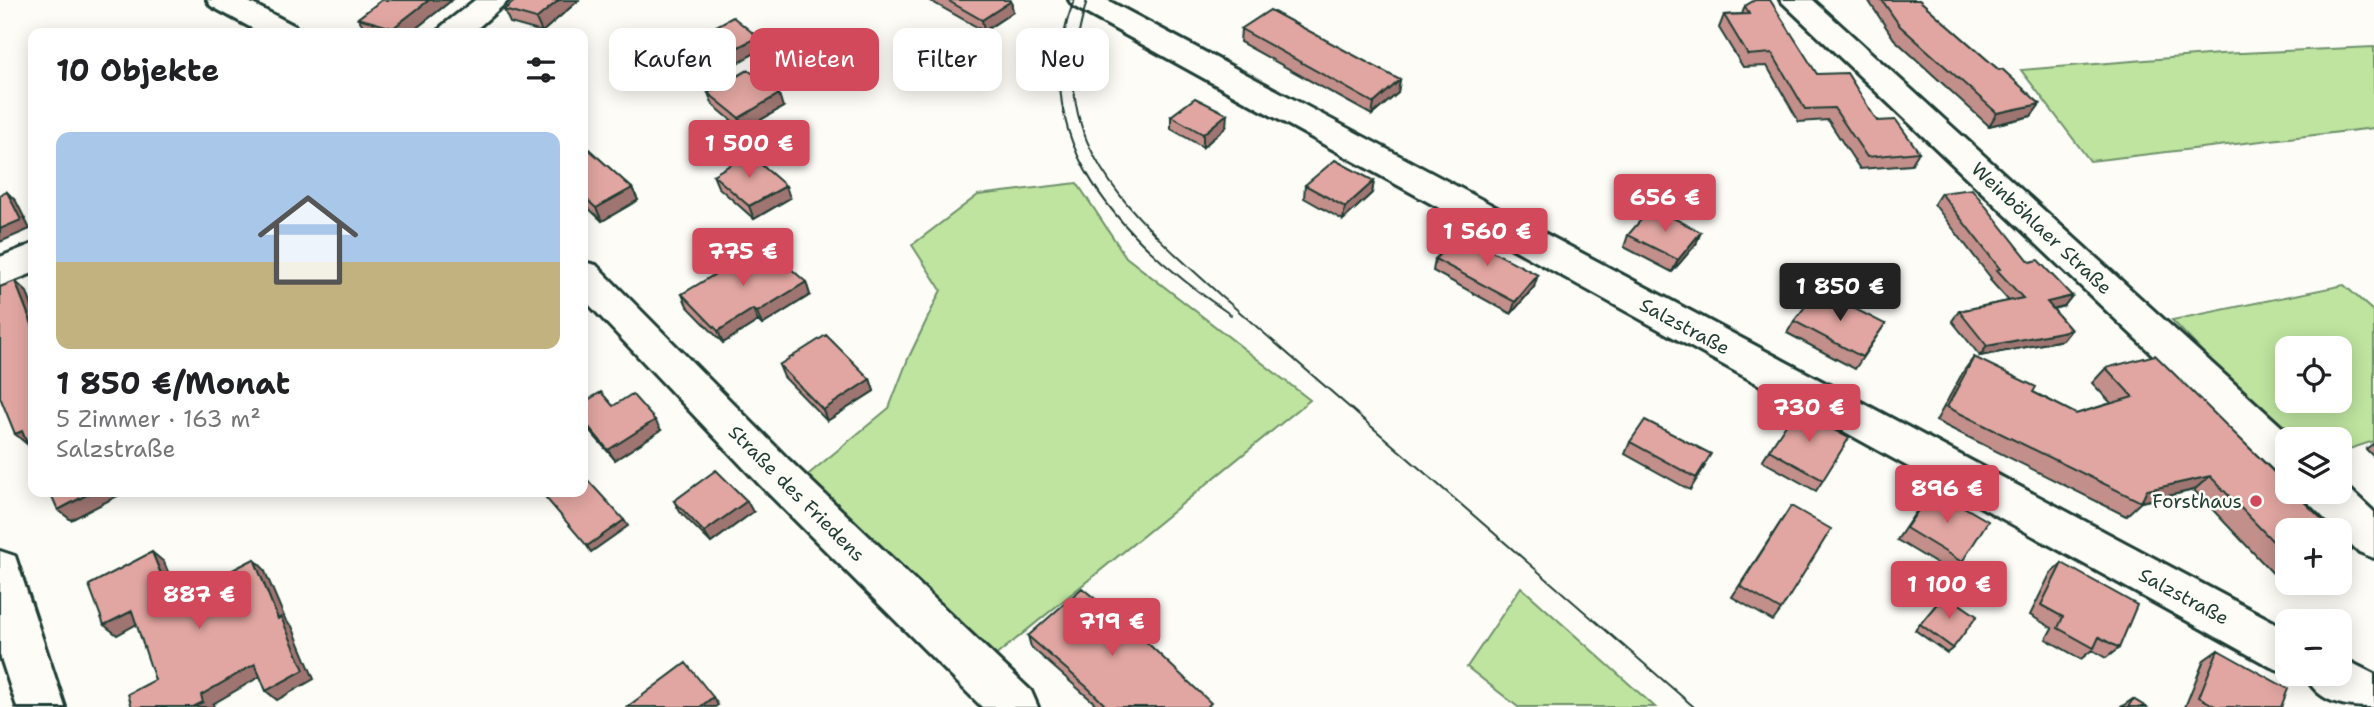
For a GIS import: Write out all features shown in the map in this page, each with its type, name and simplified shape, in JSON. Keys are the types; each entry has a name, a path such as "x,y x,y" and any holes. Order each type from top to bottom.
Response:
{"street":[{"path":"222,0 275,28"},
{"path":"459,28 494,0"},
{"name":"Salzstraße","path":"1084,0 2275,645"},
{"name":"Weinböhlaer Straße","path":"1795,0 2275,446"},
{"path":"0,273 28,259"},
{"name":"Straße des Friedens","path":"588,280 774,472 1014,707"},
{"path":"2338,504 2374,539"},
{"path":"0,570 22,652 41,707"},
{"path":"2351,686 2374,698"}],"green space":[{"path":"2374,47 2374,128 2090,161 2021,70 2220,54"},
{"path":"1077,183 1126,257 1310,400 978,670 799,482 889,408 908,359 941,290 912,245 978,195"},
{"path":"2344,285 2374,312 2374,441 2352,448 2352,427 2275,428 2172,320"},
{"path":"1521,587 1655,707 1518,707 1467,667"}],"building":[{"path":"382,0 429,0 393,28 358,18"},
{"path":"516,0 559,0 536,19 504,10"},
{"path":"947,0 1010,0 1011,1 982,20"},
{"path":"1755,0 1770,0 1817,74 1847,73 1877,121 1896,120 1919,152 1867,157 1834,108 1805,109 1772,53 1748,55 1724,15 1749,14 1745,6"},
{"path":"1882,0 1919,0 2040,104 1997,113 1900,26"},
{"path":"1270,10 1400,80 1374,103 1241,29"},
{"path":"733,17 750,31 750,41 736,48 736,28 713,28"},
{"path":"748,70 750,91 775,91 779,94 739,118 708,93 736,91 736,77"},
{"path":"1195,98 1227,114 1203,134 1171,116"},
{"path":"588,148 632,188 596,208 588,201"},
{"path":"749,154 786,186 749,206 713,175"},
{"path":"1335,160 1374,181 1345,207 1305,185"},
{"path":"1972,189 2030,262 2038,260 2072,296 2047,302 2071,330 1987,346 1959,311 2023,298 1997,270 2000,269 1941,193"},
{"path":"7,192 21,220 0,229 0,195"},
{"path":"1652,207 1701,232 1678,260 1628,235"},
{"path":"1459,234 1538,275 1515,302 1435,259"},
{"path":"764,245 806,282 757,312 753,309 718,331 682,294"},
{"path":"15,281 28,314 28,445 22,431 15,434 0,397 0,287"},
{"path":"1818,290 1885,324 1862,357 1794,321"},
{"path":"826,335 870,379 823,410 779,365"},
{"path":"2155,355 2275,473 2275,504 2306,504 2321,518 2275,518 2275,544 2210,476 2147,490 2141,502 1947,407 1974,357 2036,387 2033,392 2076,414 2133,397 2106,368"},
{"path":"601,392 613,406 632,394 655,420 608,450 588,426 588,400"},
{"path":"1796,409 1849,438 1823,480 1769,450"},
{"path":"1645,420 1711,454 1696,478 1630,442"},
{"path":"716,470 747,501 704,532 674,501"},
{"path":"588,480 624,520 587,546 546,498 588,497"},
{"path":"1933,489 1988,521 1962,562 1906,528"},
{"path":"52,497 83,497 58,510"},
{"path":"1791,506 1831,529 1781,610 1740,586"},
{"path":"152,552 172,601 254,559 278,619 281,617 304,670 266,691 255,664 201,695 203,702 193,707 132,707 128,694 155,680 132,611 104,625 89,585"},
{"path":"2062,563 2137,605 2119,648 2099,637 2094,648 2058,628 2063,617 2041,605"},
{"path":"1082,588 1139,635 1211,703 1207,707 1107,707 1028,636"},
{"path":"1945,594 1977,616 1953,648 1920,624"},
{"path":"2218,650 2275,682 2275,686 2288,689 2281,707 2217,707 2199,697"},
{"path":"686,663 713,697 700,707 627,707"},
{"path":"2133,699 2146,707 2128,707"}],"tram line":[{"path":"1074,0 1061,51 1061,98 1072,142 1092,183 1120,220 1154,255 1231,315"},
{"path":"1087,0 1074,66 1074,89 1080,120 1091,150 1127,204 1172,251 1219,294 1694,707"}],"place":[{"name":"Forsthaus","path":"2256,501"}]}
